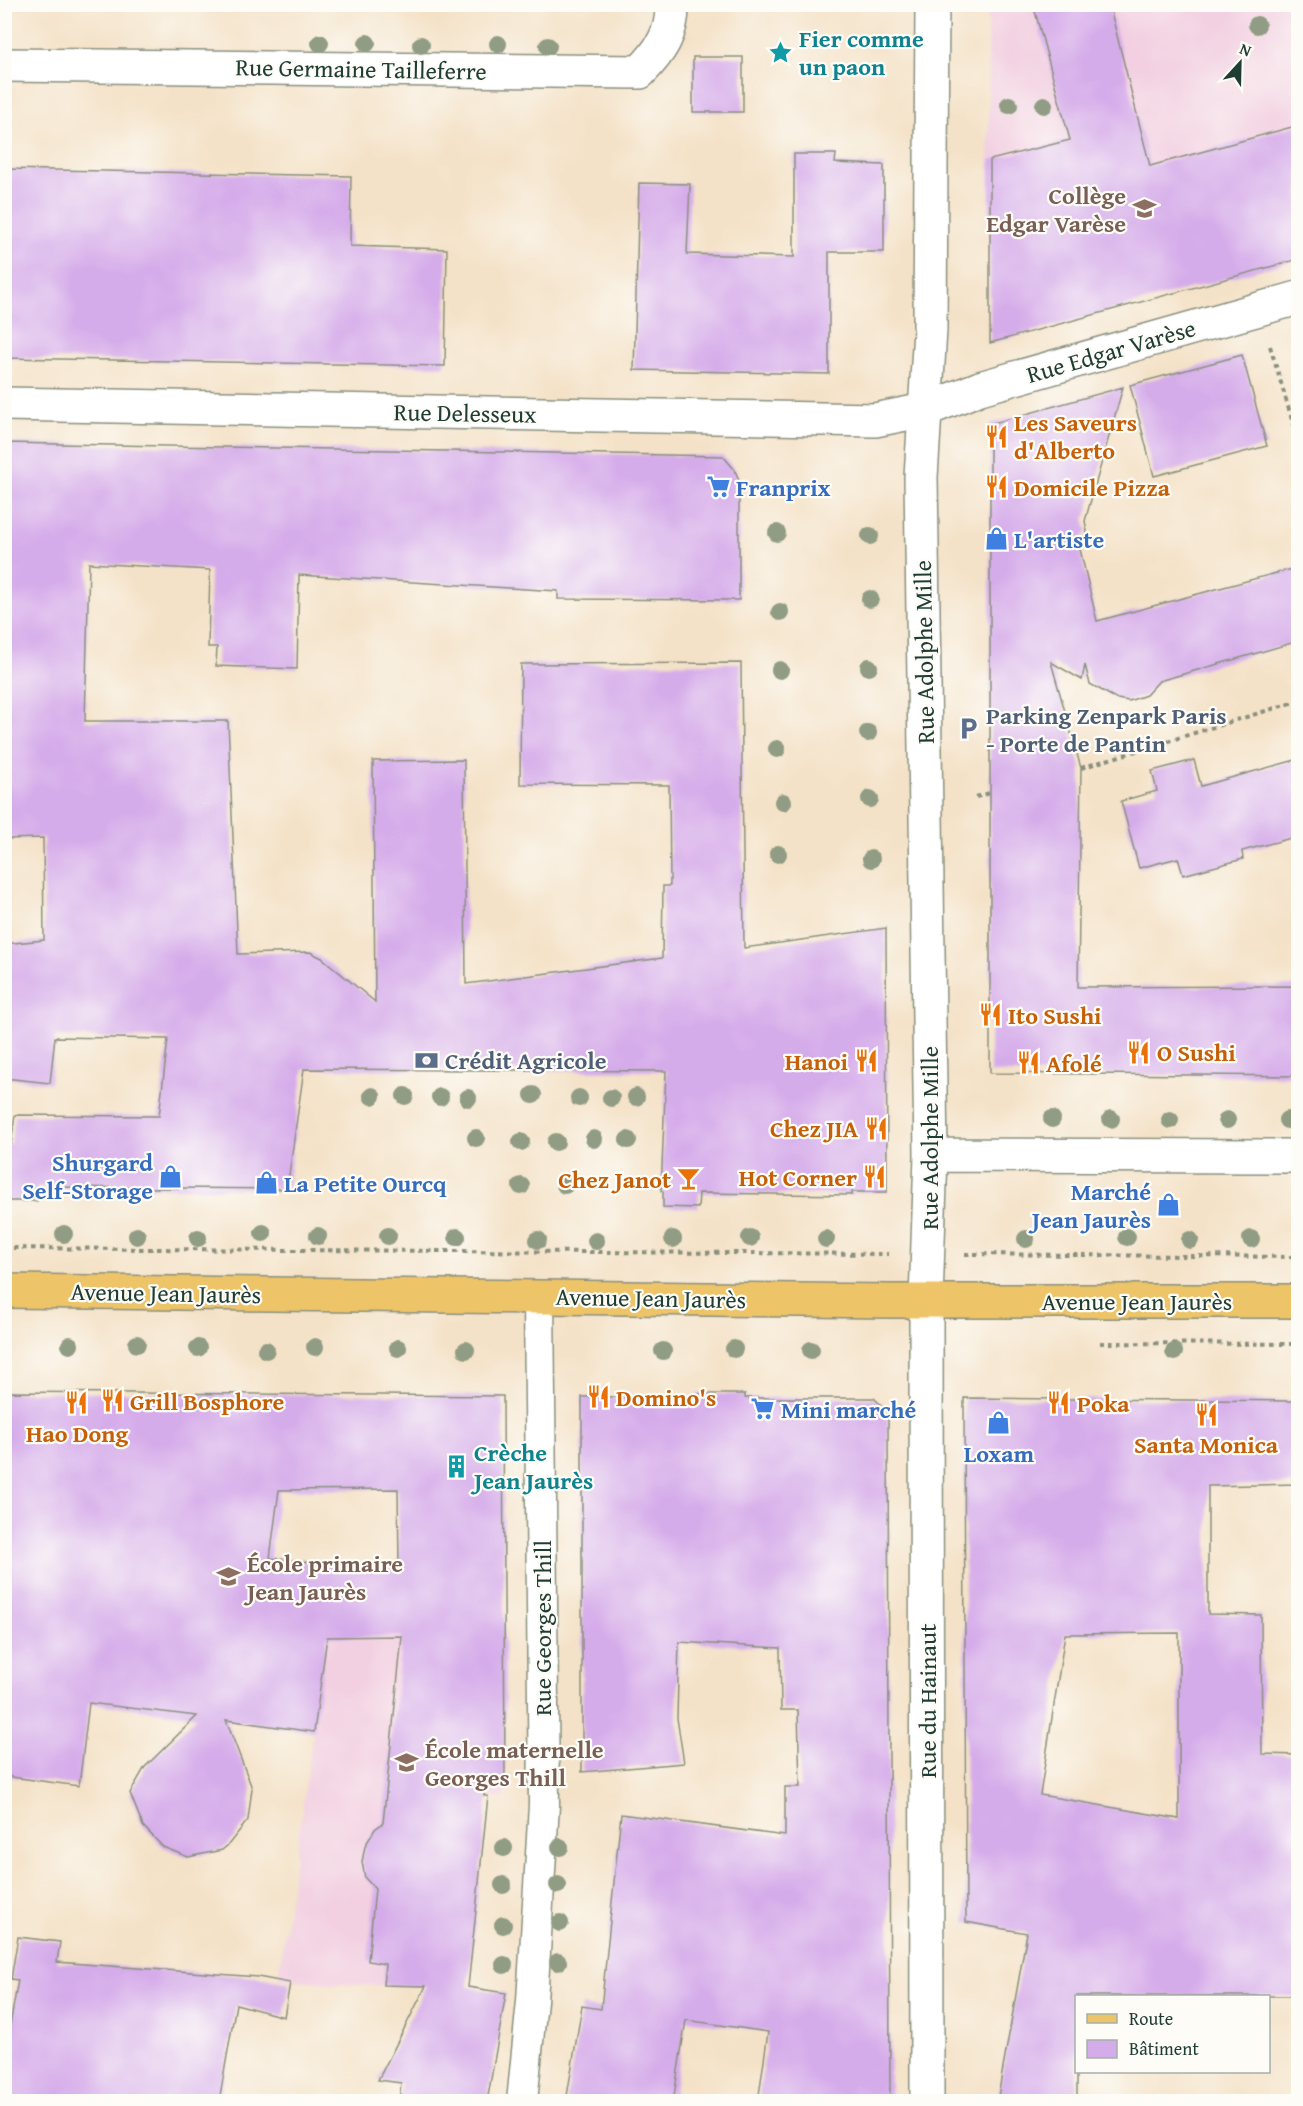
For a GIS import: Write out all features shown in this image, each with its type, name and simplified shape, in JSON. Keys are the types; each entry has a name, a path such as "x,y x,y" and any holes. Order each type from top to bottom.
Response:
{"main road":[{"name":"Avenue Jean Jaurès","path":"4,1291 926,1300 1299,1301"}],"street":[{"name":"Rue Germaine Tailleferre","path":"4,65 640,72 657,55 667,37 672,18 672,4"},
{"name":"Rue Adolphe Mille","path":"926,1300 931,1155 921,477 930,330 932,4"},
{"name":"Rue Edgar Varèse","path":"925,410 980,388 1299,298"},
{"name":"Rue Delesseux","path":"4,404 875,420 925,410"},
{"path":"931,1155 1299,1156"},
{"name":"Rue Georges Thill","path":"522,2102 532,2001 544,1805 539,1297"},
{"name":"Rue du Hainaut","path":"926,1300 927,2102"}],"path":[{"path":"1258,309 1299,440"},
{"path":"1081,768 1299,701"},
{"path":"976,797 990,793"},
{"name":"Avenue Jean Jaurès","path":"4,1248 898,1254"},
{"name":"Avenue Jean Jaurès","path":"982,1254 1299,1257"},
{"name":"Avenue Jean Jaurès","path":"1089,1343 1299,1344"}],"shaded area":[{"name":"Collège Edgar Varèse","path":"988,5 1298,5 1298,259 990,343"},
{"name":"École maternelle Georges Thill","path":"337,1565 504,1565 505,1798 488,1796 468,1987 325,1984 324,1982 278,1979"}],"building":[{"name":"Collège Edgar Varèse","path":"1033,4 1109,4 1150,166 1299,125 1299,259 990,343 990,160 1070,140"},
{"path":"693,57 743,57 743,112 693,112"},
{"path":"794,154 836,154 835,163 884,165 884,252 829,252 829,374 634,370 639,183 690,184 687,254 794,257"},
{"path":"4,169 351,176 350,246 447,249 445,366 4,358"},
{"path":"1242,355 1267,446 1154,476 1130,385"},
{"path":"1123,387 1085,521 1087,531 1079,545 1097,621 1299,567 1299,641 1159,681 1146,695 1129,701 1117,699 1090,684 1085,665 1082,680 1051,662 1081,768 1078,987 1299,986 1299,1076 990,1073 990,424"},
{"path":"4,443 723,456 735,470 739,481 739,600 558,599 558,591 299,575 297,669 216,666 217,647 208,647 210,570 89,563 85,721 228,721 238,954 310,952 322,958 375,1002 373,761 464,760 466,984 662,958 663,886 670,886 669,785 520,784 521,664 741,663 744,948 886,928 887,1192 852,1192 852,1195 699,1193 698,1208 663,1207 663,1191 661,1191 666,1071 304,1069 287,1189 37,1187 37,1201 4,1201 4,1144 11,1144 15,1115 159,1116 168,1039 55,1037 50,1083 4,1078 4,944 44,940 43,838 4,839 7,634 4,634"},
{"path":"1299,759 1299,836 1242,851 1243,859 1183,875 1178,858 1139,868 1121,801 1157,791 1152,771 1194,760 1201,786"},
{"path":"4,1392 503,1396 505,1779 484,1780 484,1796 488,1796 468,1987 506,1993 487,2102 399,2102 401,2083 378,2080 426,1986 383,1985 385,1964 368,1961 375,1889 365,1878 362,1862 365,1846 375,1829 383,1823 402,1636 327,1637 314,1732 226,1720 252,1788 248,1820 222,1850 188,1857 163,1847 143,1826 130,1793 145,1767 197,1716 89,1703 79,1786 4,1776","holes":["398,1489 399,1565 337,1565 270,1558 279,1490"]},
{"path":"697,1394 745,1394 745,1398 874,1398 888,1412 890,2102 758,2102 768,2032 686,2020 673,2102 566,2102 582,2006 601,2009 621,1814 785,1836 785,1787 800,1787 798,1710 781,1710 780,1648 679,1642 677,1718 684,1763 582,1772 582,1397 697,1397"},
{"path":"964,1398 1299,1401 1299,1484 1208,1486 1208,1614 1261,1615 1262,1754 1299,1755 1299,1996 1075,1995 1077,2102 997,2102 1027,1933 966,1922","holes":["1179,1633 1179,1819 1040,1795 1065,1634"]},
{"path":"18,1937 60,1942 57,1962 258,1977 290,1983 284,2017 236,2004 219,2102 9,2102 12,2055 5,2054 18,1980 11,1979"}],"place":[{"name":"Fier comme un paon","path":"781,52"},
{"name":"Collège Edgar Varèse","path":"1144,209"},
{"name":"Les Saveurs d'Alberto","path":"996,436"},
{"name":"Franprix","path":"718,487"},
{"name":"Domicile Pizza","path":"996,487"},
{"name":"L'artiste","path":"996,539"},
{"name":"Parking Zenpark Paris - Porte de Pantin","path":"968,729"},
{"name":"Ito Sushi","path":"990,1015"},
{"name":"O Sushi","path":"1139,1052"},
{"name":"Crédit Agricole","path":"427,1060"},
{"name":"Hanoi","path":"866,1061"},
{"name":"Afolé","path":"1028,1063"},
{"name":"Chez JIA","path":"876,1128"},
{"name":"Shurgard Self-Storage","path":"171,1176"},
{"name":"Hot Corner","path":"875,1177"},
{"name":"Chez Janot","path":"689,1179"},
{"name":"La Petite Ourcq","path":"266,1183"},
{"name":"Marché Jean Jaurès","path":"1169,1205"},
{"name":"Domino's","path":"598,1397"},
{"name":"Grill Bosphore","path":"112,1401"},
{"name":"Hao Dong","path":"77,1403"},
{"name":"Poka","path":"1059,1403"},
{"name":"Mini marché","path":"763,1409"},
{"name":"Santa Monica","path":"1206,1414"},
{"name":"Loxam","path":"999,1423"},
{"name":"Crèche Jean Jaurès","path":"456,1466"},
{"name":"École primaire Jean Jaurès","path":"229,1577"},
{"name":"École maternelle Georges Thill","path":"407,1763"}]}
